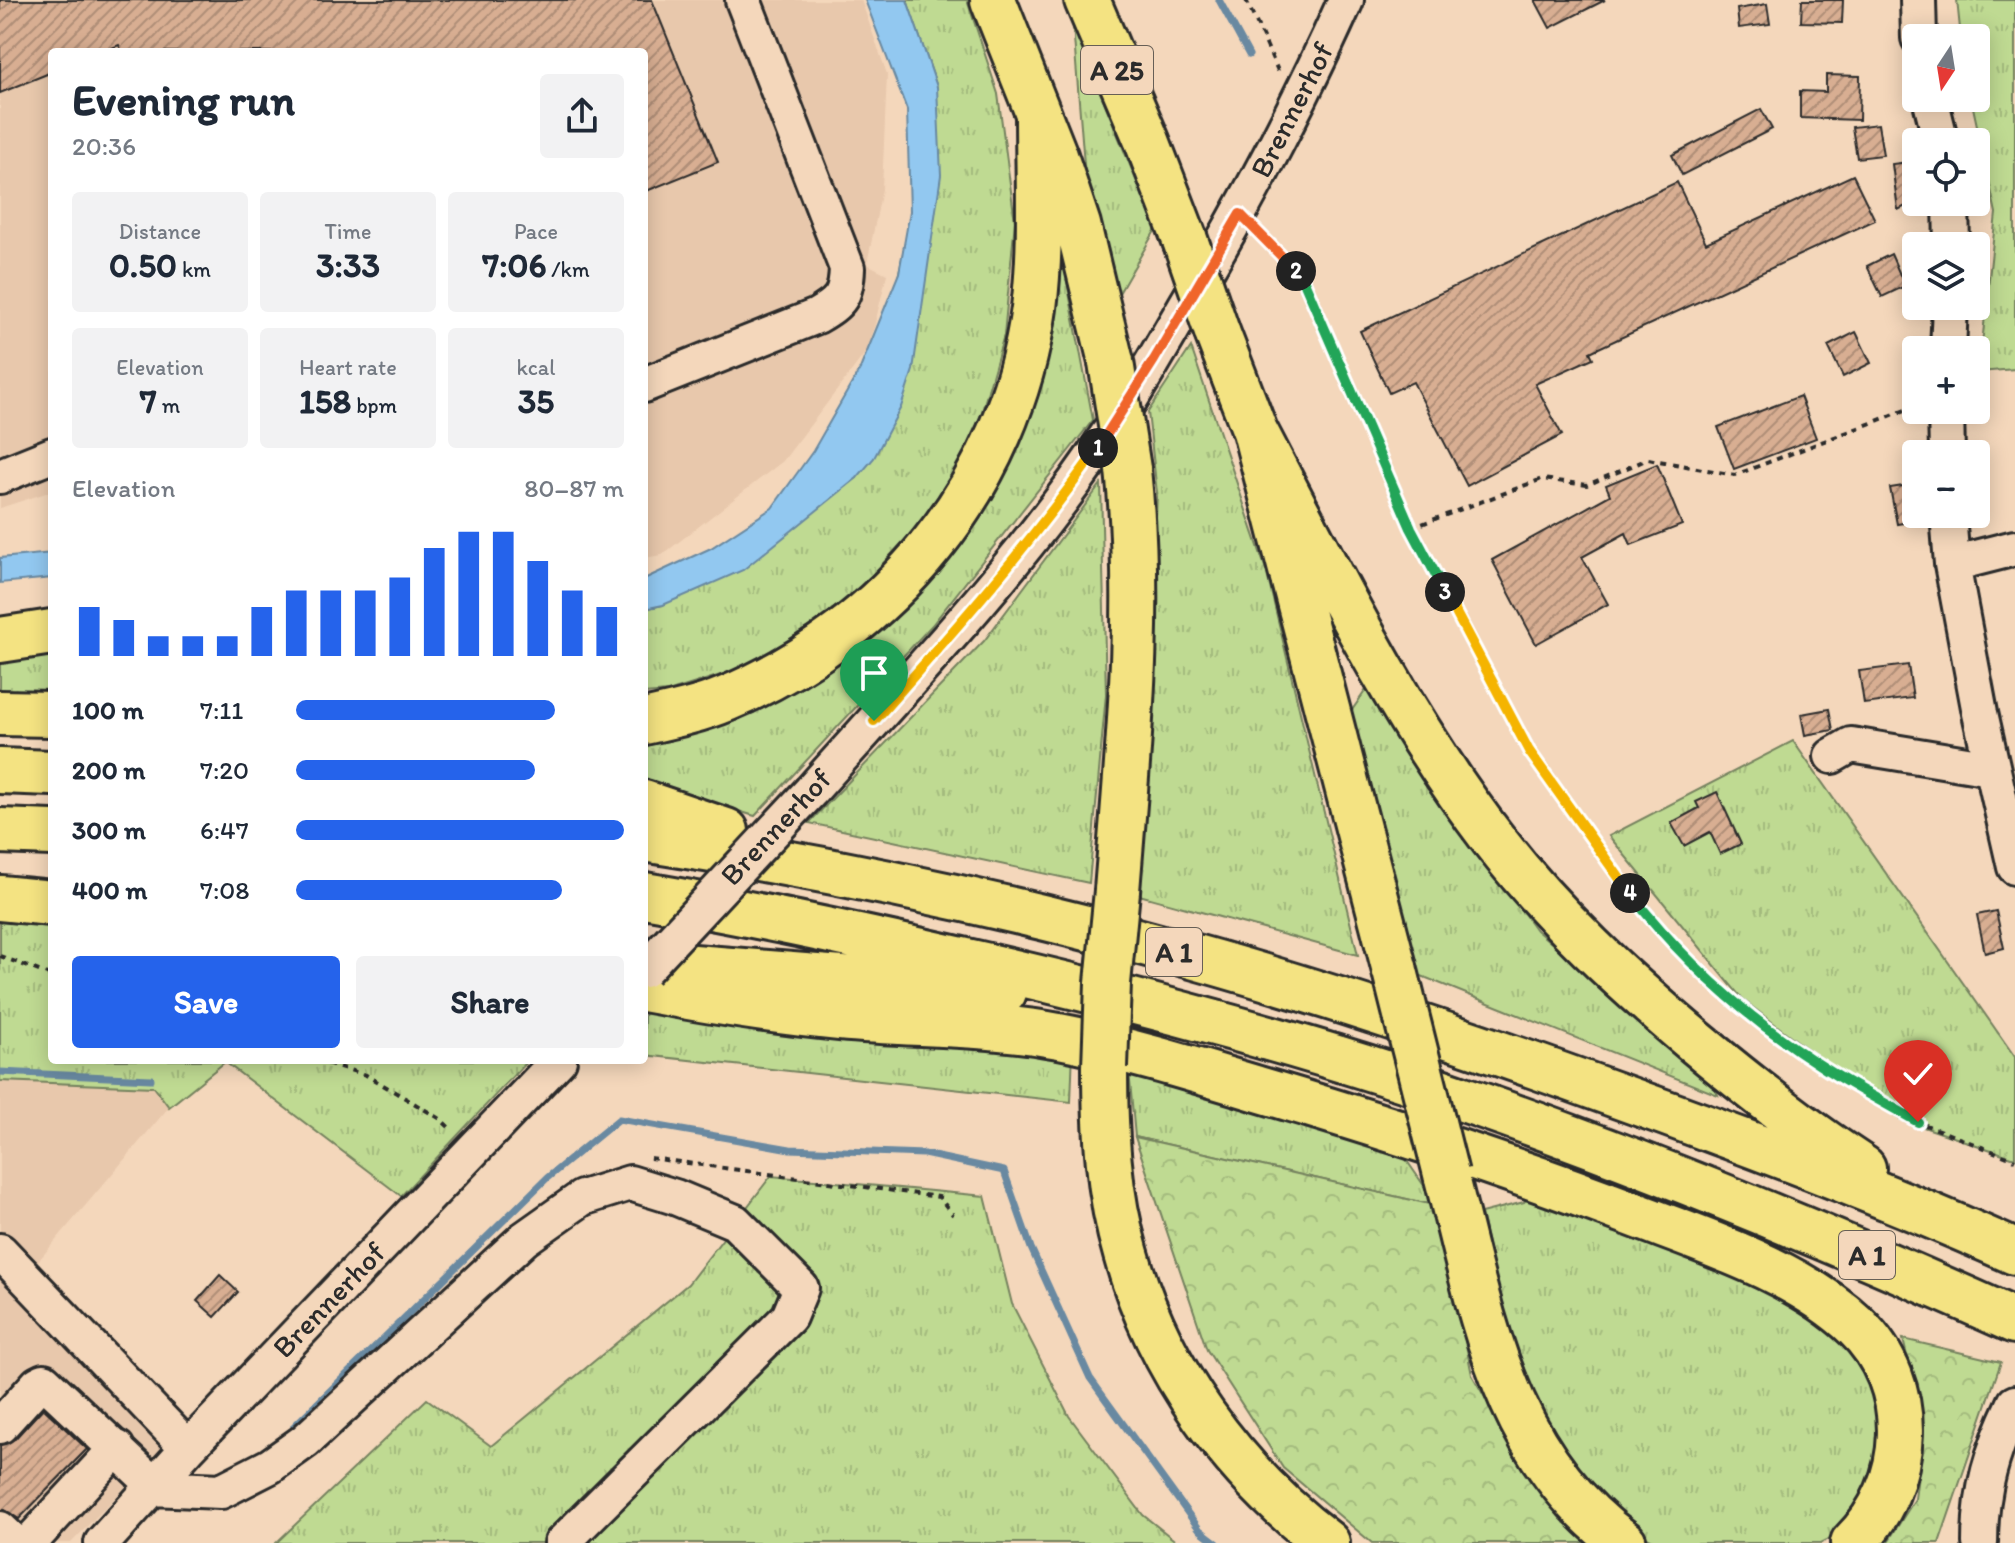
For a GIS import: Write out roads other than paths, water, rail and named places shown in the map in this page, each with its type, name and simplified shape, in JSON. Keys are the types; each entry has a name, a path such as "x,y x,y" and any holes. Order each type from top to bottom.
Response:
{"highway":[{"path":"993,0 1078,225 1111,362 1128,469 1135,557 1135,632 1108,983 1105,1067 1106,1133 1117,1219 1126,1255 1161,1344 1204,1418 1266,1489 1327,1543"},
{"name":"A 25","path":"1087,0 1147,141 1255,431"},
{"path":"648,721 724,700 772,678 816,651 869,612 903,580 940,537 977,482 1004,422 1034,309 1039,253 1038,114"},
{"path":"1255,431 1446,1174 1499,1368 1520,1420 1539,1454 1566,1491 1597,1523 1624,1543"},
{"path":"1255,431 1356,623 1405,708 1493,839 1546,902 1604,962 1752,1089 1833,1150 1945,1221"},
{"path":"0,640 48,633"},
{"path":"0,713 48,714"},
{"path":"0,771 48,773"},
{"path":"648,804 865,879"},
{"path":"0,831 48,833"},
{"name":"A 1","path":"648,840 865,879 1159,947 1321,994 1478,1045 1727,1134 2015,1252"},
{"name":"A 1","path":"648,896 924,951 1146,1003 1470,1101 1717,1193 2015,1321"},
{"path":"0,898 48,903"},
{"path":"648,963 1146,1003"},
{"path":"648,990 749,1007 841,1018 999,1026 1134,1053 1369,1121 1554,1184 1703,1241 1790,1279 1826,1301 1858,1327 1882,1358 1898,1398 1902,1434 1896,1473 1871,1525 1853,1543"}],"street":[{"path":"648,383 817,316 842,297 846,283 847,268 743,0"},
{"name":"Brennerhof","path":"648,966 937,651 1059,504 1131,397 1240,214 1346,0"},
{"path":"1918,0 1919,24"},
{"path":"0,476 48,457"},
{"path":"1949,528 1952,564 1991,768 2015,867"},
{"path":"1952,564 2015,548"},
{"path":"1832,756 1851,745 1991,768"},
{"name":"Brennerhof","path":"102,1543 188,1448 555,1064"},
{"path":"0,1426 44,1381 117,1448 153,1487 221,1491 270,1466 305,1441 524,1239 582,1198 630,1183 675,1197 735,1222 801,1288 789,1317 562,1543"},
{"path":"0,1251 188,1448"},
{"path":"1980,1543 1986,1473 2015,1403"},
{"path":"29,1543 117,1448"},
{"path":"0,1529 15,1543"}],"water":[{"path":"865,0 907,0 937,87 941,175 913,370 901,407 874,458 857,478 743,570 663,605 648,608 648,577 711,548 772,508 813,451 860,369 899,273 910,211 907,110"},
{"path":"48,553 48,578 0,583 0,558"}],"waterway":[{"path":"1219,0 1249,55"},
{"path":"0,1072 151,1079"},
{"path":"294,1426 547,1178 619,1119 790,1149 924,1154 1004,1171 1031,1248 1090,1378 1200,1530 1217,1543"}]}
